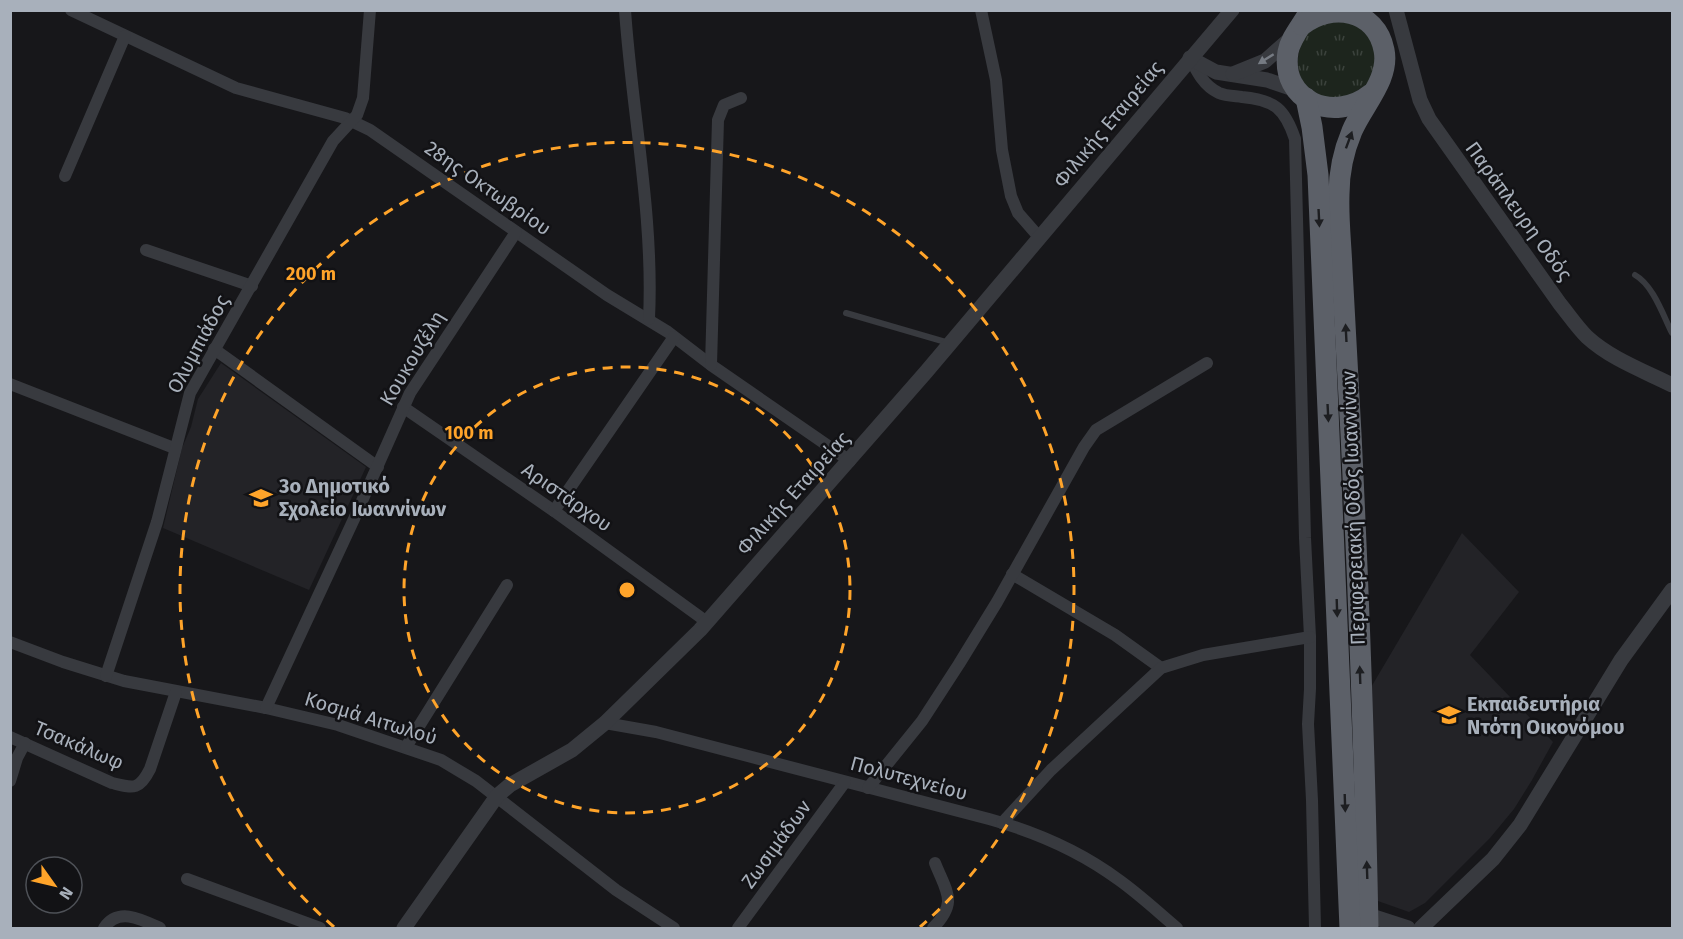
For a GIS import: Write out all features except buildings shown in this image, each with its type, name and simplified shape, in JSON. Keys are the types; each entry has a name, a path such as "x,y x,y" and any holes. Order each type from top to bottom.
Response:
{"highway":[{"path":"1302,23 1319,14 1339,11 1365,16 1378,34 1384,49"},
{"name":"Περιφερειακή Οδός Ιωαννίνων","path":"1302,23 1288,52 1288,63 1293,82 1302,94 1312,127 1318,175 1350,928"},
{"name":"Περιφερειακή Οδός Ιωαννίνων","path":"1368,922 1351,436 1338,193 1345,150 1352,131 1382,78 1384,49"},
{"path":"1302,94 1324,107 1344,108 1363,101 1371,94"}],"street":[{"name":"28ης Οκτωβρίου","path":"71,10 236,88 352,121 370,130 607,295 650,319 711,365 850,461"},
{"path":"352,121 362,105 370,10"},
{"path":"625,10 628,62 646,220 650,319"},
{"path":"981,10 996,80 1002,150 1011,196 1018,213 1039,237"},
{"path":"1190,58 1232,10"},
{"name":"Παράπλευρη Οδός","path":"1396,10 1420,100 1429,119 1575,324 1587,337 1610,353 1672,385"},
{"path":"1230,75 1265,61 1280,50 1302,23"},
{"path":"66,176 125,36"},
{"path":"1384,49 1406,45"},
{"path":"1190,58 1216,72 1267,80 1302,94"},
{"path":"1190,58 1206,84 1220,93 1267,101 1281,109 1289,120 1295,140 1303,384 1305,538 1310,637 1308,724 1315,928"},
{"name":"Φιλικής Εταιρείας","path":"404,928 497,796 510,785 572,750 605,723 707,622 850,461 1039,237 1138,124 1190,58"},
{"path":"711,365 718,120 724,105 741,98"},
{"name":"Ολυμπιάδος","path":"106,676 157,522 174,448 190,393 333,141 352,121"},
{"name":"Κουκουζέλη","path":"266,708 378,467 403,407 419,378 516,232"},
{"path":"146,250 252,286"},
{"path":"554,511 674,337"},
{"path":"214,349 378,467"},
{"path":"868,788 922,721 959,664 1096,430 1207,363"},
{"path":"10,384 174,448"},
{"name":"Αριστάρχου","path":"403,407 554,511 707,622"},
{"path":"1012,574 1115,635 1161,668"},
{"path":"406,747 507,585"},
{"path":"1421,928 1493,859 1520,825 1621,660 1672,590"},
{"path":"1002,823 1067,755 1161,668 1203,655 1310,637"},
{"name":"Κοσμά Αιτωλού","path":"10,642 106,676 338,725 453,765 497,796 616,890 674,928"},
{"name":"Τσακάλωφ","path":"10,737 111,783 136,787 145,779 150,769 176,692"},
{"name":"Πολυτεχνείου","path":"605,723 656,732 1002,823 1052,841 1095,864 1121,881 1177,928"},
{"path":"10,781 17,758 25,743"},
{"name":"Ζωσιμάδων","path":"738,928 845,782"},
{"path":"933,928 948,908 948,897 935,863"},
{"path":"188,879 320,928"},
{"path":"104,928 112,919 125,916 160,928"},
{"path":"1368,922 1408,928"}],"lane":[{"path":"1635,275 1649,289 1672,333"},
{"path":"846,313 950,344"}],"shaded area":[{"name":"3ο Δημοτικό Σχολείο Ιωαννίνων","path":"221,363 366,467 309,590 163,528 182,448 191,427 198,399"},
{"name":"Εκπαιδευτήρια Ντότη Οικονόμου","path":"1462,533 1519,592 1470,655 1553,742 1514,809 1490,838 1425,903 1409,912 1375,900 1370,689"}],"green space":[{"path":"1334,20 1353,24 1369,35 1377,53 1372,81 1341,101 1320,96 1307,88 1299,73 1298,64 1300,47 1309,32"}],"place":[{"name":"3ο Δημοτικό Σχολείο Ιωαννίνων","path":"261,498"},
{"name":"Εκπαιδευτήρια Ντότη Οικονόμου","path":"1449,715"}]}
